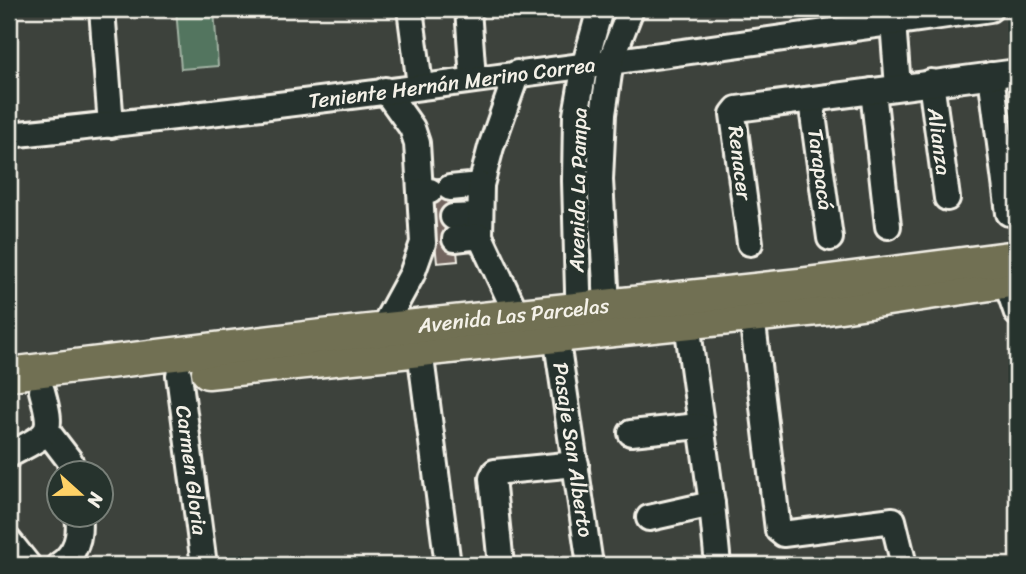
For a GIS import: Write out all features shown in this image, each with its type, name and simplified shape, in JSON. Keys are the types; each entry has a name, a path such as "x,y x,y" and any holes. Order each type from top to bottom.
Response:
{"main road":[{"name":"Avenida Las Parcelas","path":"9,395 420,350 800,285 1010,270"},
{"name":"Avenida Las Parcelas","path":"9,374 517,315 586,322 687,323 827,309 1010,270"}],"street":[{"path":"102,9 111,125"},
{"path":"410,9 421,85"},
{"path":"468,9 473,79"},
{"name":"Avenida La Pampa","path":"586,322 575,181 576,115 585,64 600,9"},
{"name":"Avenida La Pampa","path":"586,322 600,180 603,114 611,60 631,9"},
{"name":"Teniente Hernán Merino Correa","path":"9,135 111,125 585,64 892,15 990,9"},
{"path":"892,15 898,87"},
{"path":"811,100 1017,72"},
{"path":"517,73 491,147 481,185 480,226 517,315"},
{"path":"991,75 1009,213"},
{"name":"Alianza","path":"931,82 947,198"},
{"path":"382,329 437,230 433,190 412,128 385,90"},
{"path":"873,91 888,226"},
{"name":"Renacer","path":"750,243 733,114 737,109 811,100"},
{"name":"Tarapacá","path":"811,100 830,238"},
{"path":"433,190 481,185"},
{"path":"437,230 480,226"},
{"path":"1010,270 1017,313"},
{"path":"752,316 778,530 783,534 893,520 904,565"},
{"name":"Pasaje San Alberto","path":"586,322 576,464 590,565"},
{"path":"687,323 718,565"},
{"path":"420,350 448,565"},
{"name":"Carmen Gloria","path":"179,375 204,565"},
{"path":"9,455 47,431 49,418 41,391"},
{"path":"632,433 699,426"},
{"path":"47,431 68,458"},
{"path":"501,565 492,478 495,472 576,464"},
{"path":"649,518 712,504"},
{"path":"60,565 69,558 80,528"},
{"path":"9,541 29,565"}],"green space":[{"path":"176,9 214,9 218,66 181,69"}],"building":[{"path":"450,177 458,261 437,263 429,179"}]}
